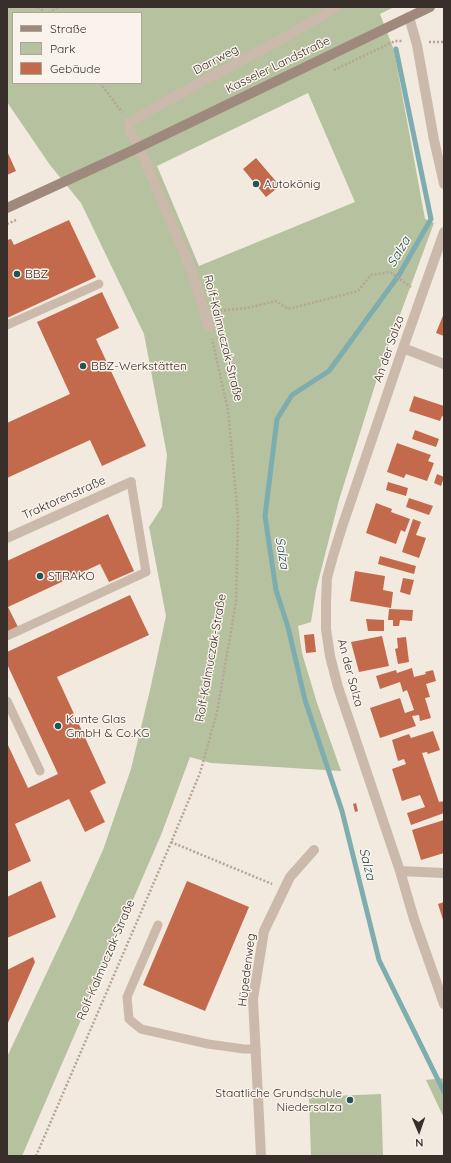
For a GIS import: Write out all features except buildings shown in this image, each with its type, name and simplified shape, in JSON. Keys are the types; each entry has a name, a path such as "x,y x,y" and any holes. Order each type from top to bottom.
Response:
{"main road":[{"name":"Kasseler Landstraße","path":"7,208 430,7"}],"street":[{"name":"Darrweg","path":"130,122 337,7"},
{"path":"409,17 417,45 434,140 444,184"},
{"path":"130,122 129,128 138,147"},
{"name":"Rolf-Kalmuczak-Straße","path":"138,147 192,272 209,326"},
{"name":"An der Salza","path":"444,232 402,348 333,556 327,578 326,602 326,629 330,656 341,694 400,871 414,919 444,1004"},
{"path":"402,348 444,364"},
{"name":"Traktorenstraße","path":"7,538 131,482"},
{"name":"Hüpedenweg","path":"261,1156 254,999 264,931 290,877 314,850"},
{"path":"400,871 444,873"}],"lane":[{"path":"7,325 99,284"},
{"path":"7,636 146,572 131,482"},
{"path":"7,701 40,771"},
{"path":"158,925 126,997 129,1019 141,1029 208,1044 244,1049 256,1049"}],"path":[{"path":"101,84 130,122"},
{"path":"205,312 247,308 276,301 288,309 358,291 371,275 390,272 406,284"},
{"name":"Rolf-Kalmuczak-Straße","path":"36,1156 172,842 200,773 217,712 236,602 238,509 228,410 209,326"},
{"path":"172,842 284,890"}],"green space":[{"path":"7,7 394,7 380,14 394,50 425,219 434,223 381,366 339,500 316,590 311,622 298,626 302,653 317,703 341,771 211,763 190,757 161,835 22,1156 7,1156 7,1057 103,850 131,769 166,616 149,527 162,507 167,455 144,334 81,203 50,165 7,102","holes":["308,93 355,202 199,266 157,166"]},
{"path":"444,1078 444,1118 426,1080"},
{"path":"381,1094 383,1156 311,1156 309,1097"}],"waterway":[{"name":"Salza","path":"396,49 431,219 399,275 329,371 292,395 277,419 265,516 276,590 288,627 305,700 342,811 379,960 444,1092"}],"place":[{"name":"Autokönig","path":"256,184"},
{"name":"BBZ","path":"17,274"},
{"name":"BBZ-Werkstätten","path":"83,366"},
{"name":"STRAKO","path":"40,576"},
{"name":"Kunte Glas GmbH & Co.KG","path":"58,726"},
{"name":"Staatliche Grundschule Niedersalza","path":"350,1100"}]}
